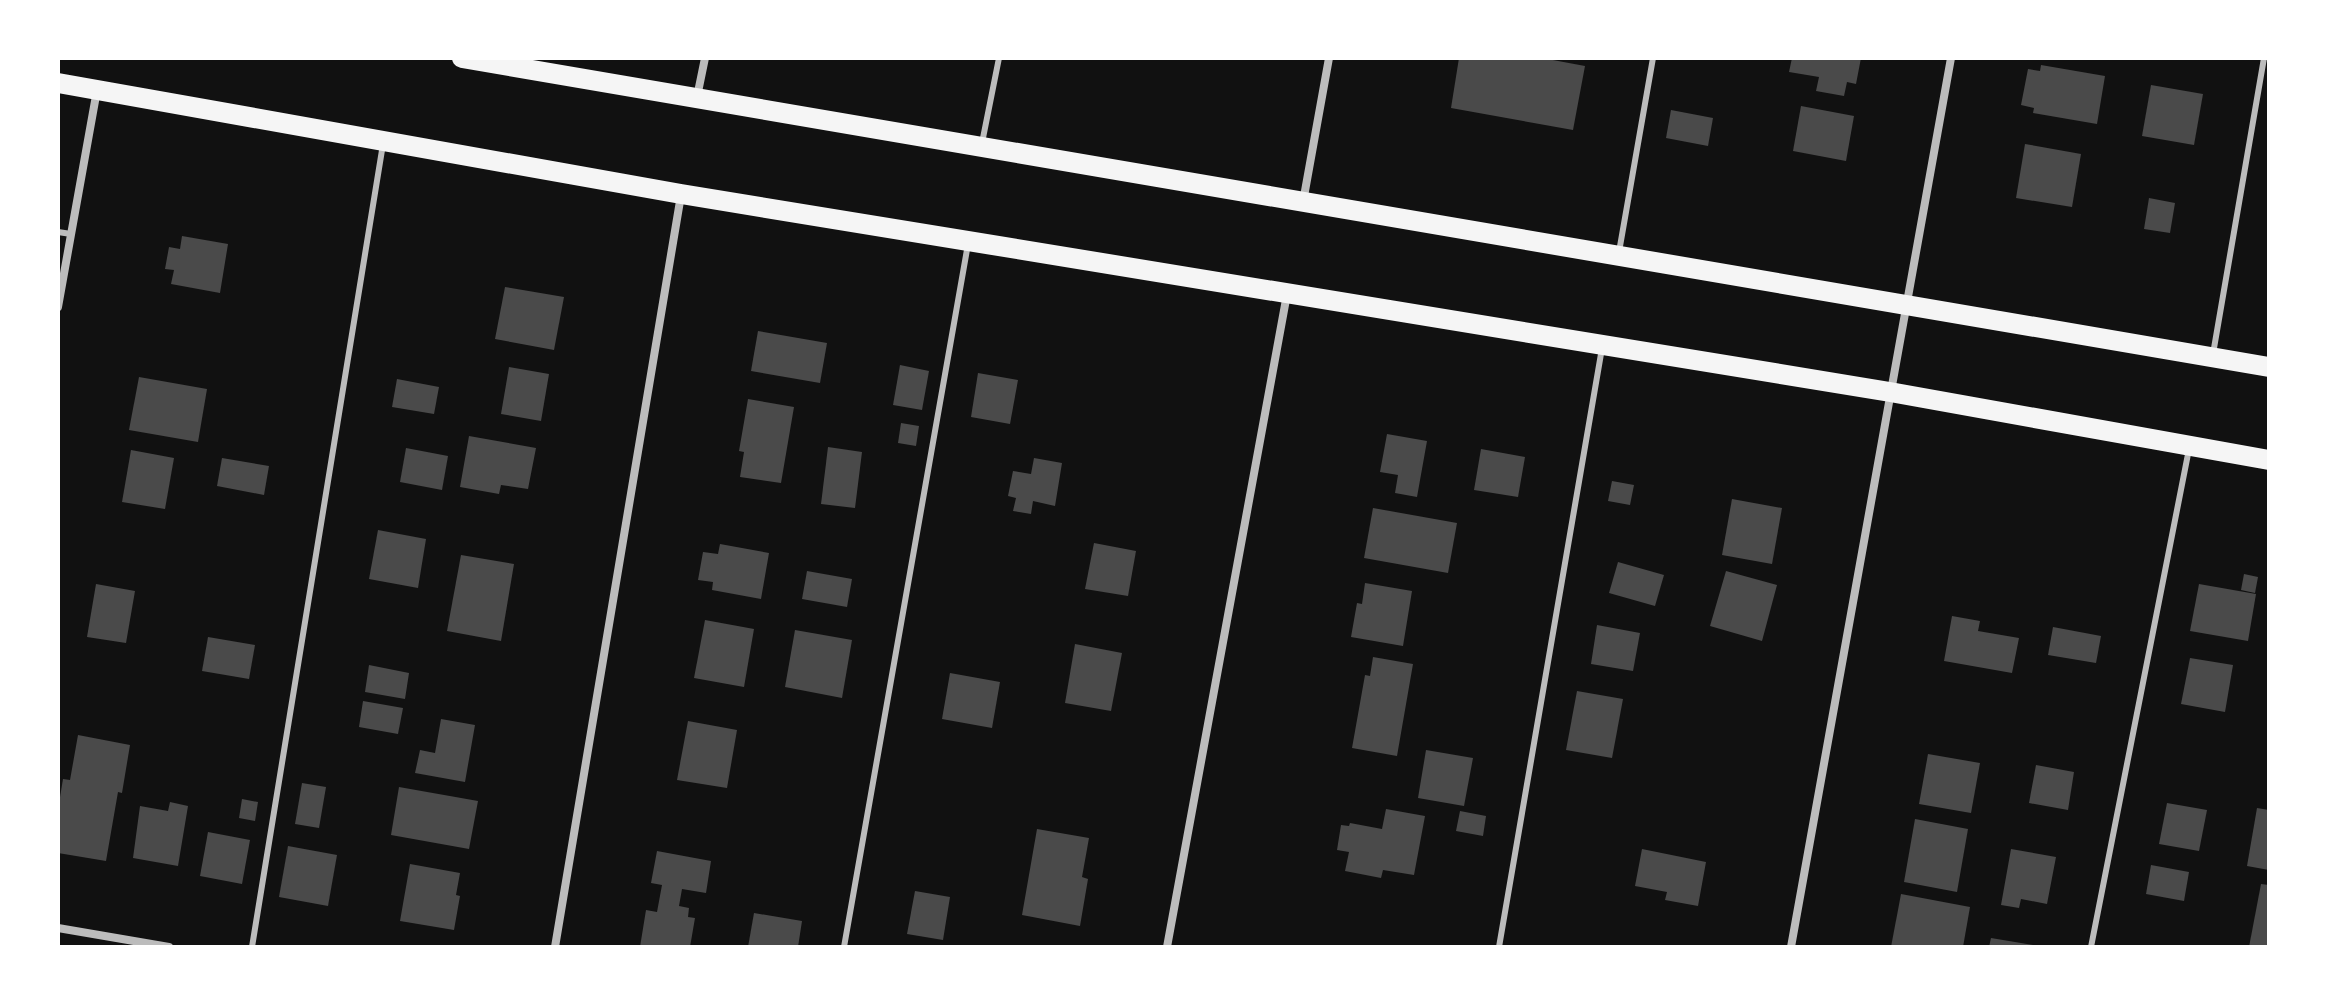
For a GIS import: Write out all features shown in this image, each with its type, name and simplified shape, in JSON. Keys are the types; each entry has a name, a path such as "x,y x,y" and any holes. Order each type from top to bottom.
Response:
{"main road":[{"path":"462,58 2269,367"},
{"path":"58,83 681,194 1890,392 2269,460"}],"street":[{"path":"697,98 705,58"},
{"path":"1303,202 1329,58"},
{"path":"1791,947 1951,58"},
{"path":"58,307 97,90"},
{"path":"555,947 681,194"},
{"path":"1167,947 1287,293"},
{"path":"58,928 169,947"}],"lane":[{"path":"981,147 999,58"},
{"path":"1618,255 1653,58"},
{"path":"2213,357 2264,58"},
{"path":"252,947 384,141"},
{"path":"58,232 71,234"},
{"path":"844,947 968,241"},
{"path":"1499,947 1602,344"},
{"path":"2091,947 2190,446"}],"building":[{"path":"1459,58 1542,58 1585,66 1573,130 1451,108"},
{"path":"1792,58 1861,58 1856,84 1847,82 1844,96 1816,91 1819,77 1789,72"},
{"path":"2041,65 2105,76 2097,124 2033,113 2034,108 2021,105 2028,69 2040,71"},
{"path":"2151,85 2203,94 2194,145 2142,136"},
{"path":"1801,106 1854,116 1846,161 1793,151"},
{"path":"1671,110 1713,118 1708,146 1666,138"},
{"path":"2025,144 2081,154 2072,207 2016,198"},
{"path":"2149,198 2175,203 2170,233 2144,229"},
{"path":"182,236 228,244 220,293 171,284 174,270 165,269 169,247 180,249"},
{"path":"505,287 564,297 554,350 495,339"},
{"path":"758,331 827,343 820,383 751,371"},
{"path":"900,365 929,371 922,410 893,405"},
{"path":"509,367 549,374 541,421 501,414"},
{"path":"978,373 1018,380 1010,424 971,417"},
{"path":"139,377 207,389 198,442 129,430"},
{"path":"397,379 439,387 434,414 392,407"},
{"path":"748,399 794,407 781,483 740,477 744,452 739,451"},
{"path":"901,423 919,426 916,446 898,443"},
{"path":"1387,434 1427,441 1417,497 1395,493 1398,475 1380,472"},
{"path":"469,436 536,448 528,489 501,485 499,494 460,487"},
{"path":"828,447 862,452 855,508 821,504"},
{"path":"406,448 448,456 442,490 400,482"},
{"path":"1481,449 1525,457 1518,497 1474,490"},
{"path":"131,450 174,458 165,509 122,502"},
{"path":"222,458 269,466 264,495 217,486"},
{"path":"1034,458 1062,463 1055,506 1033,501 1031,514 1013,511 1016,498 1008,496 1013,471 1031,474"},
{"path":"1612,481 1634,485 1630,505 1608,501"},
{"path":"1732,499 1782,508 1772,564 1722,555"},
{"path":"1373,508 1457,523 1448,573 1364,558"},
{"path":"378,530 426,539 418,588 369,579"},
{"path":"1094,543 1136,551 1128,596 1085,589"},
{"path":"720,544 769,553 761,599 712,590 713,582 698,580 703,552 718,554"},
{"path":"461,555 514,564 501,641 447,631"},
{"path":"1618,562 1664,575 1655,606 1609,593"},
{"path":"807,571 852,579 847,607 802,599"},
{"path":"1726,571 1777,585 1762,641 1710,626"},
{"path":"2244,574 2258,577 2255,593 2241,590"},
{"path":"1365,583 1412,591 1403,646 1351,637 1357,603 1362,604"},
{"path":"96,584 135,591 126,643 87,637"},
{"path":"2199,584 2256,594 2248,641 2190,631"},
{"path":"1952,616 1980,621 1978,631 2019,638 2012,673 1944,661"},
{"path":"705,620 754,629 744,687 694,678"},
{"path":"1597,625 1640,633 1633,671 1591,664"},
{"path":"2053,627 2101,636 2096,663 2048,655"},
{"path":"795,630 852,640 842,698 785,687"},
{"path":"208,637 255,645 249,679 202,671"},
{"path":"1075,644 1122,653 1111,711 1065,703"},
{"path":"1373,657 1413,664 1397,756 1352,748 1365,675 1370,676"},
{"path":"2190,658 2233,665 2225,712 2181,704"},
{"path":"369,665 409,673 405,699 365,692"},
{"path":"950,673 1000,682 992,728 942,719"},
{"path":"1577,691 1623,699 1612,758 1566,750"},
{"path":"363,701 403,708 398,734 359,727"},
{"path":"441,719 475,725 465,782 415,773 420,750 435,753"},
{"path":"688,721 737,730 727,788 677,780"},
{"path":"78,735 130,745 106,861 58,853 58,809 63,779 70,780"},
{"path":"1426,750 1473,758 1464,806 1418,798"},
{"path":"1928,754 1980,763 1971,813 1919,804"},
{"path":"2036,765 2074,772 2068,810 2029,803"},
{"path":"302,783 326,787 319,828 295,824"},
{"path":"399,787 478,801 469,849 391,835"},
{"path":"242,799 258,802 255,821 239,818"},
{"path":"170,802 188,806 178,866 133,858 140,806 168,811"},
{"path":"2167,803 2207,810 2199,851 2159,844"},
{"path":"2257,808 2269,810 2269,870 2247,866"},
{"path":"1386,809 1425,816 1414,875 1383,870 1381,878 1345,871 1349,852 1337,850 1341,825 1349,826 1350,823 1382,829"},
{"path":"1460,811 1486,816 1483,836 1456,831"},
{"path":"1915,819 1968,829 1957,892 1904,882"},
{"path":"1037,829 1089,838 1082,877 1088,879 1080,926 1022,915"},
{"path":"208,832 250,840 242,884 200,876"},
{"path":"288,846 337,855 328,906 279,897"},
{"path":"1642,849 1706,862 1698,906 1665,900 1667,892 1635,886"},
{"path":"2011,849 2056,857 2047,904 2021,899 2019,908 2001,905"},
{"path":"657,851 711,861 706,893 682,889 679,906 689,908 688,917 695,918 690,947 640,947 646,910 657,912 662,885 651,883"},
{"path":"410,864 460,873 456,895 460,896 454,930 400,921"},
{"path":"2151,865 2189,872 2184,901 2146,894"},
{"path":"2261,884 2269,885 2269,947 2249,947"},
{"path":"915,891 950,897 943,940 907,934"},
{"path":"1901,894 1970,907 1963,947 1891,947"},
{"path":"754,913 802,921 798,947 748,947"},
{"path":"1991,938 2033,945 2033,947 1989,947"}]}
